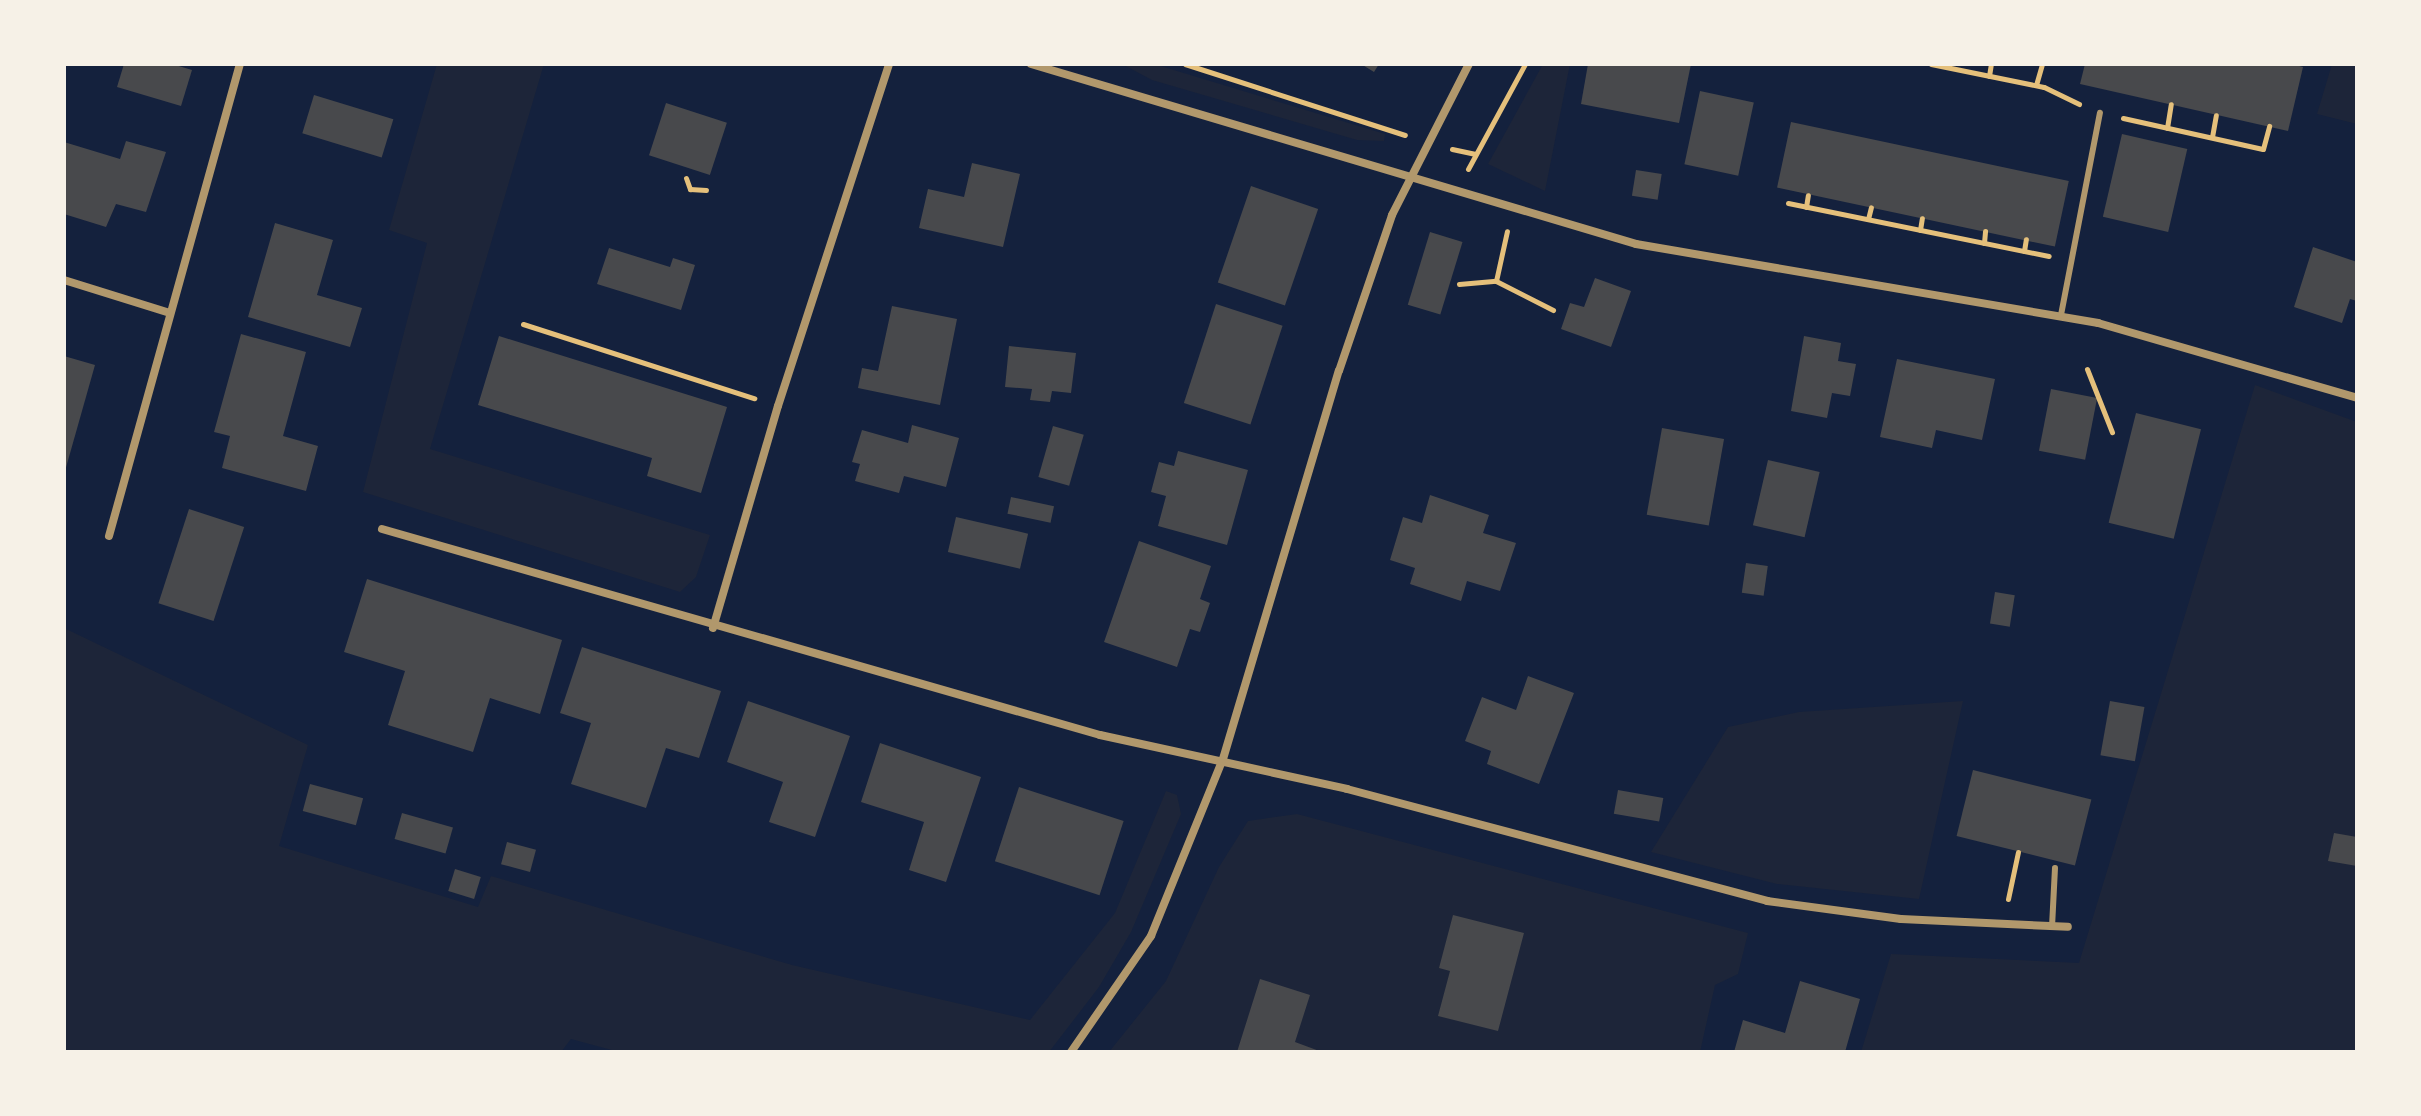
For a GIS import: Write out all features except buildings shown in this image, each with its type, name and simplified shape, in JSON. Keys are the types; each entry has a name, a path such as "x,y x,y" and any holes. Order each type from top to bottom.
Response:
{"street":[{"path":"109,536 240,64"},
{"path":"713,628 778,406 889,64"},
{"path":"1031,64 1512,210 1731,264 2061,315 2357,398"},
{"path":"1071,1052 1151,936 1223,759 1339,371 1392,215 1469,64"},
{"path":"64,280 170,313"},
{"path":"382,529 713,628 1100,735 1223,759 1767,901 1901,919 2068,927"}],"lane":[{"path":"2061,315 2100,113"},
{"path":"2052,927 2055,868"}],"path":[{"path":"1185,64 1429,143 1475,154"},
{"path":"1457,192 1525,64"},
{"path":"1989,76 1991,64"},
{"path":"2036,85 2042,64"},
{"path":"2167,128 2171,104"},
{"path":"2211,138 2216,115"},
{"path":"686,178 690,189 706,190"},
{"path":"1806,207 1808,195"},
{"path":"1788,203 2072,261"},
{"path":"1868,219 1871,207"},
{"path":"1496,281 1512,210"},
{"path":"1920,230 1922,218"},
{"path":"1984,243 1985,231"},
{"path":"2024,251 2026,239"},
{"path":"1459,284 1496,281 1553,310"},
{"path":"523,324 778,406"},
{"path":"2087,369 2112,432"},
{"path":"2005,924 2018,852"}],"shaded area":[{"path":"437,64 544,64 430,449 710,535 696,577 680,592 363,492 427,243 389,230"},
{"path":"1122,64 1154,64 1385,134 1384,141 1357,140 1152,80"},
{"path":"1543,64 1570,64 1545,191 1488,164"},
{"path":"2332,64 2357,64 2357,124 2317,114"},
{"path":"2255,385 2357,422 2357,1052 1861,1052 1891,954 2079,963"},
{"path":"64,628 308,745 279,846 478,907 491,876 792,965 1030,1020 1115,913 1166,791 1177,795 1181,814 1131,932 1099,987 1049,1052 619,1052 571,1039 561,1052 64,1052"},
{"path":"1963,701 1919,899 1777,884 1651,852 1728,727 1799,712"},
{"path":"1297,814 1748,933 1738,974 1715,985 1700,1052 1109,1052 1166,981 1219,867 1248,821"}]}
